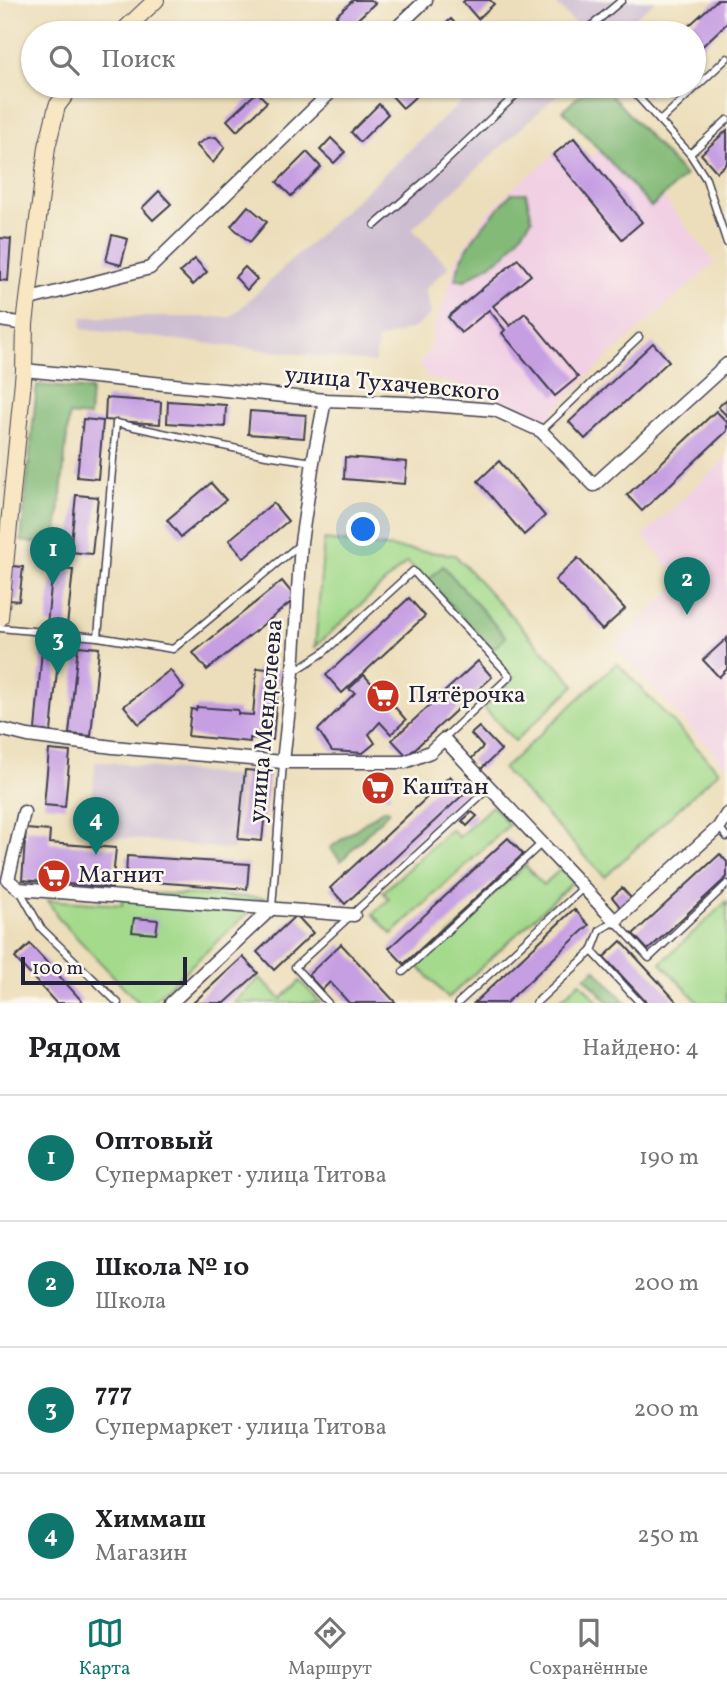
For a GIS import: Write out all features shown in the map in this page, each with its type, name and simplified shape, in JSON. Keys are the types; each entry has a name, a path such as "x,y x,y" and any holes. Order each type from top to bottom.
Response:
{"street":[{"path":"134,21 156,0"},
{"path":"404,21 426,0"},
{"path":"0,618 24,369 25,324 47,147 57,106 63,98"},
{"path":"30,299 150,268 325,98"},
{"path":"0,320 25,324"},
{"name":"улица Тухачевского","path":"24,369 325,400 495,410 541,430 594,485 727,364"},
{"name":"улица Менделеева","path":"284,762 301,542 325,400"},
{"path":"0,729 28,736 113,747 284,762 405,762 430,752 444,739 615,921 723,832 727,814"},
{"path":"24,812 4,878 19,888 354,915"},
{"path":"171,1003 272,908"}],"lane":[{"path":"597,21 622,0"},
{"path":"706,78 727,58"},
{"path":"375,225 424,183 513,98"},
{"path":"639,98 690,154 706,178 727,243"},
{"path":"660,121 684,98"},
{"path":"690,154 727,120"},
{"path":"541,430 639,337"},
{"path":"98,637 116,423 265,455 313,462"},
{"path":"0,628 98,637 173,649 301,542"},
{"path":"293,672 323,653 413,571 510,676 444,739"},
{"name":"улица Менделеева","path":"272,908 284,762"},
{"path":"328,1003 295,967 490,787"},
{"path":"403,972 542,843"},
{"path":"536,1003 592,951 600,930 615,921 649,958 727,884"},
{"path":"458,1003 584,887"},
{"path":"19,888 41,928 118,1003"},
{"path":"592,951 640,1003"}],"shaded area":[{"path":"553,0 656,0 631,21 572,21"},
{"path":"465,98 554,98 412,229 449,267 425,289 431,314 416,327 378,340 375,363 81,329 82,317 231,317"},
{"path":"615,136 715,263 610,355 543,422 471,388 429,378 419,363 430,350 433,331 455,262 485,216 511,190 574,138 590,158"},
{"path":"727,457 726,766 614,646 682,581 643,536"},
{"path":"96,761 242,777 234,850 88,834"}],"green space":[{"path":"576,98 614,98 685,176 651,207 563,110"},
{"path":"512,193 526,193 532,219 505,255 465,280 455,279 470,243"},
{"path":"37,385 91,390 89,417 69,415 56,545 21,541"},
{"path":"324,540 455,555 575,685 515,741 484,708 514,678 407,562 315,647"},
{"path":"443,566 506,637 492,650 428,580"},
{"path":"617,663 719,771 605,877 503,769"},
{"path":"492,806 509,825 392,934 373,914 389,899 383,892 451,829 459,837"},
{"path":"384,809 389,811 341,861 330,848"},
{"path":"525,865 543,885 561,869 573,882 448,998 417,965"},
{"path":"123,892 264,898 151,1003 139,1003 59,919 48,900 122,905"},
{"path":"727,901 727,1003 699,1003 661,963"},
{"path":"595,969 626,1003 609,1003 585,977"},
{"path":"260,978 281,999 300,981 321,1003 233,1003"},
{"path":"580,982 599,1003 557,1003"}],"building":[{"path":"353,0 371,0 375,3 356,21 341,21 336,16"},
{"path":"490,0 494,4 478,19 463,2"},
{"path":"717,0 727,0 727,23 706,43 706,21 694,21"},
{"path":"251,98 263,98 267,102 237,131 227,120"},
{"path":"394,98 414,98 403,108"},
{"path":"379,104 388,114 360,142 351,132"},
{"path":"727,130 727,163 717,172 701,154"},
{"path":"216,137 225,147 213,163 196,145"},
{"path":"331,138 345,152 334,163 320,150"},
{"path":"574,138 642,222 622,239 553,155"},
{"path":"307,152 321,167 291,196 277,182"},
{"path":"159,191 171,204 153,220 142,208"},
{"path":"248,206 267,222 250,242 231,226"},
{"path":"112,235 128,239 121,265 106,261"},
{"path":"0,238 11,239 8,281 0,280"},
{"path":"195,259 207,272 193,285 180,272"},
{"path":"518,259 531,275 493,306 510,326 525,313 578,377 555,396 502,333 505,330 489,310 461,333 448,317"},
{"path":"245,267 257,279 247,290 235,277"},
{"path":"653,343 669,361 585,439 569,422"},
{"path":"106,398 161,402 160,424 105,420"},
{"path":"727,399 727,416 718,407"},
{"path":"168,401 226,405 225,427 167,423"},
{"path":"250,411 306,415 304,438 248,434"},
{"path":"716,411 727,422 727,431 642,511 627,495"},
{"path":"83,419 103,421 98,479 77,477"},
{"path":"345,457 407,462 405,484 344,479"},
{"path":"499,461 545,516 524,535 478,481"},
{"path":"211,483 226,500 181,537 167,520"},
{"path":"76,495 98,497 92,554 70,552"},
{"path":"273,503 288,521 244,558 229,540"},
{"path":"578,558 625,609 602,630 555,580"},
{"path":"12,566 23,567 19,601 9,600"},
{"path":"53,568 73,570 67,626 47,624"},
{"path":"282,581 296,598 207,670 193,653"},
{"path":"409,598 425,616 342,693 326,675"},
{"path":"43,638 60,640 51,732 35,730"},
{"path":"727,638 727,669 719,677 703,660"},
{"path":"78,646 99,648 91,736 69,734"},
{"path":"478,661 492,677 407,756 392,740"},
{"path":"257,668 279,670 273,740 250,738 250,742 188,736 191,709 196,710 197,707 238,710 238,714 253,715"},
{"path":"170,670 184,688 139,724 124,706"},
{"path":"364,675 406,720 391,734 380,722 369,734 375,743 363,753 332,751 318,730 355,693 349,689"},
{"path":"479,727 501,750 480,770 470,760 483,747 471,734"},
{"path":"49,750 70,752 65,807 44,805"},
{"path":"245,770 269,772 262,841 238,839"},
{"path":"450,776 465,793 345,904 330,888"},
{"name":"Каштан","path":"366,780 391,783 390,796 364,793"},
{"path":"472,812 477,816 467,826 462,821"},
{"path":"26,829 50,831 49,843 116,848 112,888 22,880"},
{"path":"508,838 523,854 404,964 389,948"},
{"path":"720,854 727,862 727,877 648,950 633,934"},
{"path":"127,856 249,864 247,889 126,880"},
{"path":"622,888 632,899 621,908 612,897"},
{"path":"574,909 589,925 506,1003 474,1003"},
{"path":"296,915 313,933 274,970 257,952"},
{"path":"134,918 158,920 156,934 132,932"},
{"path":"621,941 678,1003 647,1003 604,957"},
{"path":"30,944 82,1001 56,1003 15,958"},
{"path":"341,944 396,1003 349,1003 330,982 322,990 308,975"},
{"path":"243,957 258,973 225,1003 193,1003"}],"place":[{"name":"Оптовый","path":"53,585"},
{"name":"Школа № 10","path":"687,615"},
{"name":"777","path":"58,675"},
{"name":"Пятёрочка","path":"383,696"},
{"name":"Каштан","path":"378,788"},
{"name":"Химмаш","path":"96,855"},
{"name":"Магнит","path":"54,876"}]}
